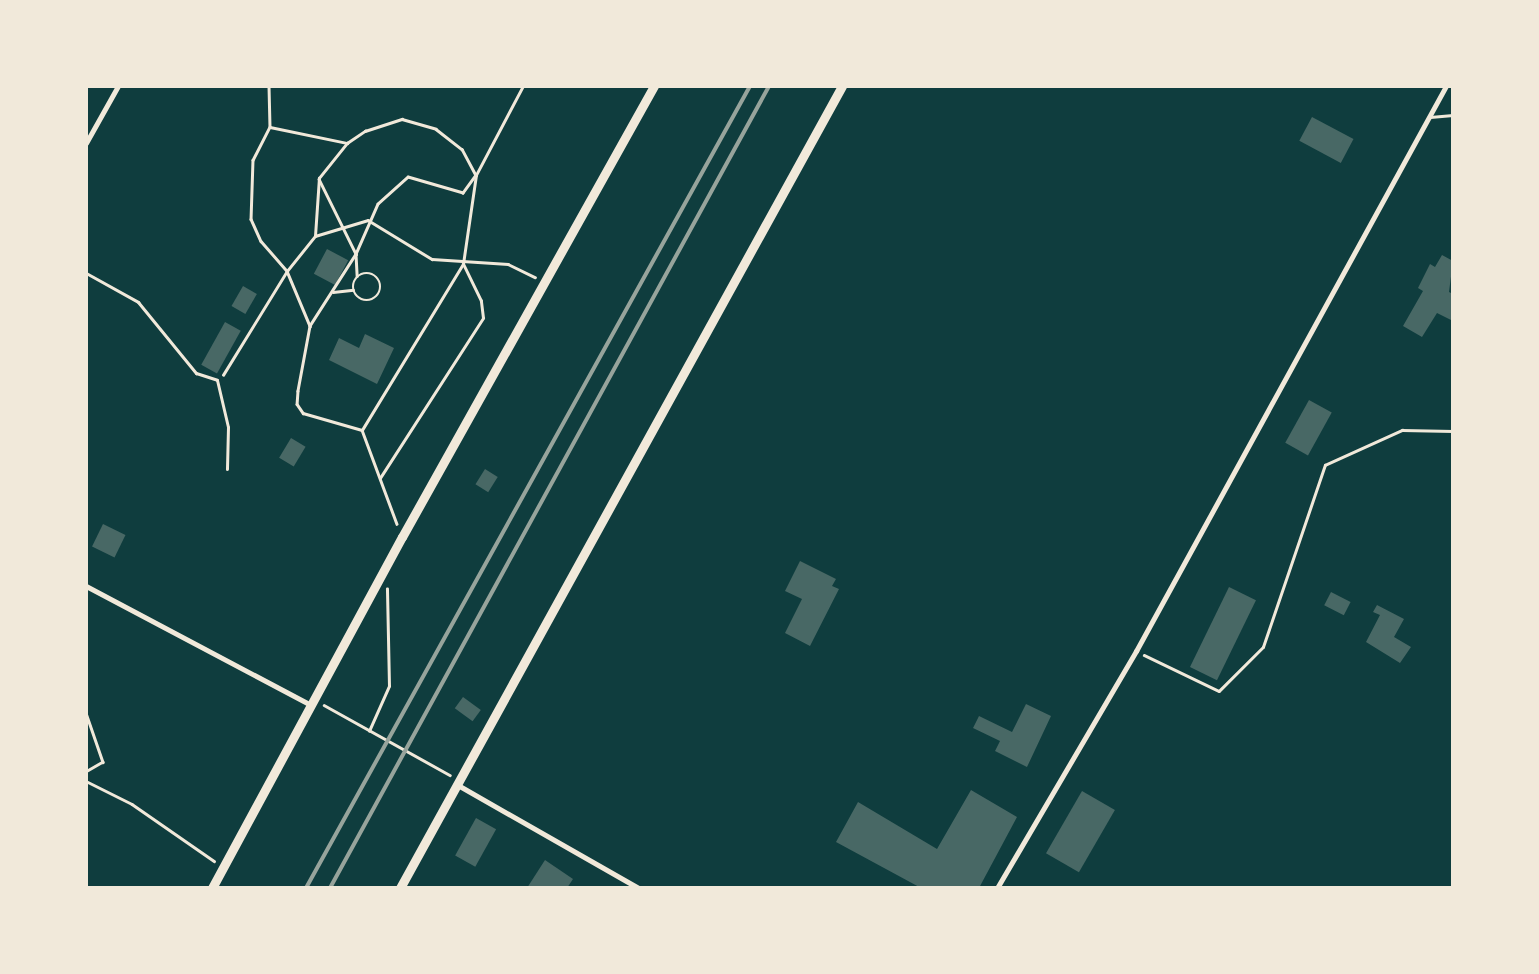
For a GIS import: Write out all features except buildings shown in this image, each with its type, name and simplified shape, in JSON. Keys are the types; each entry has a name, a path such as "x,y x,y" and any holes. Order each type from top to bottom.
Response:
{"street":[{"path":"86,143 118,86"},
{"path":"212,888 383,571 654,86"},
{"path":"400,888 456,781 620,494 842,86"},
{"path":"997,888 1136,651 1446,86"},
{"path":"86,586 313,702"},
{"path":"456,781 638,888"}],"lane":[{"path":"1430,118 1453,115"},
{"path":"86,273 138,302 196,373 217,380 228,427 227,469"}],"path":[{"path":"269,86 270,127 253,160 251,219 260,241 287,272 310,326"},
{"path":"362,430 299,409 297,400 310,326 356,254 368,220 404,179 420,178 457,194 468,190 523,86"},
{"path":"217,380 235,361 287,272 315,236 319,178 347,143 387,122 418,121 462,149 476,175 463,264 362,430"},
{"path":"270,127 347,143"},
{"path":"319,178 340,229 356,254 357,276 353,290"},
{"path":"315,236 368,220"},
{"path":"368,220 416,252 463,264 508,264 545,282"},
{"path":"380,479 483,318 481,300 463,264"},
{"path":"333,292 353,290 368,302 380,294 382,285 374,274 357,276"},
{"path":"362,430 402,537"},
{"path":"1136,651 1219,691 1263,647 1325,465 1402,430 1453,431"},
{"path":"369,731 389,686 391,666 383,571"},
{"path":"313,702 369,731 456,781"},
{"path":"86,713 102,762 86,772"},
{"path":"86,781 132,804 223,868"}],"railway":[{"path":"306,888 750,86"},
{"path":"330,888 769,86"}]}
